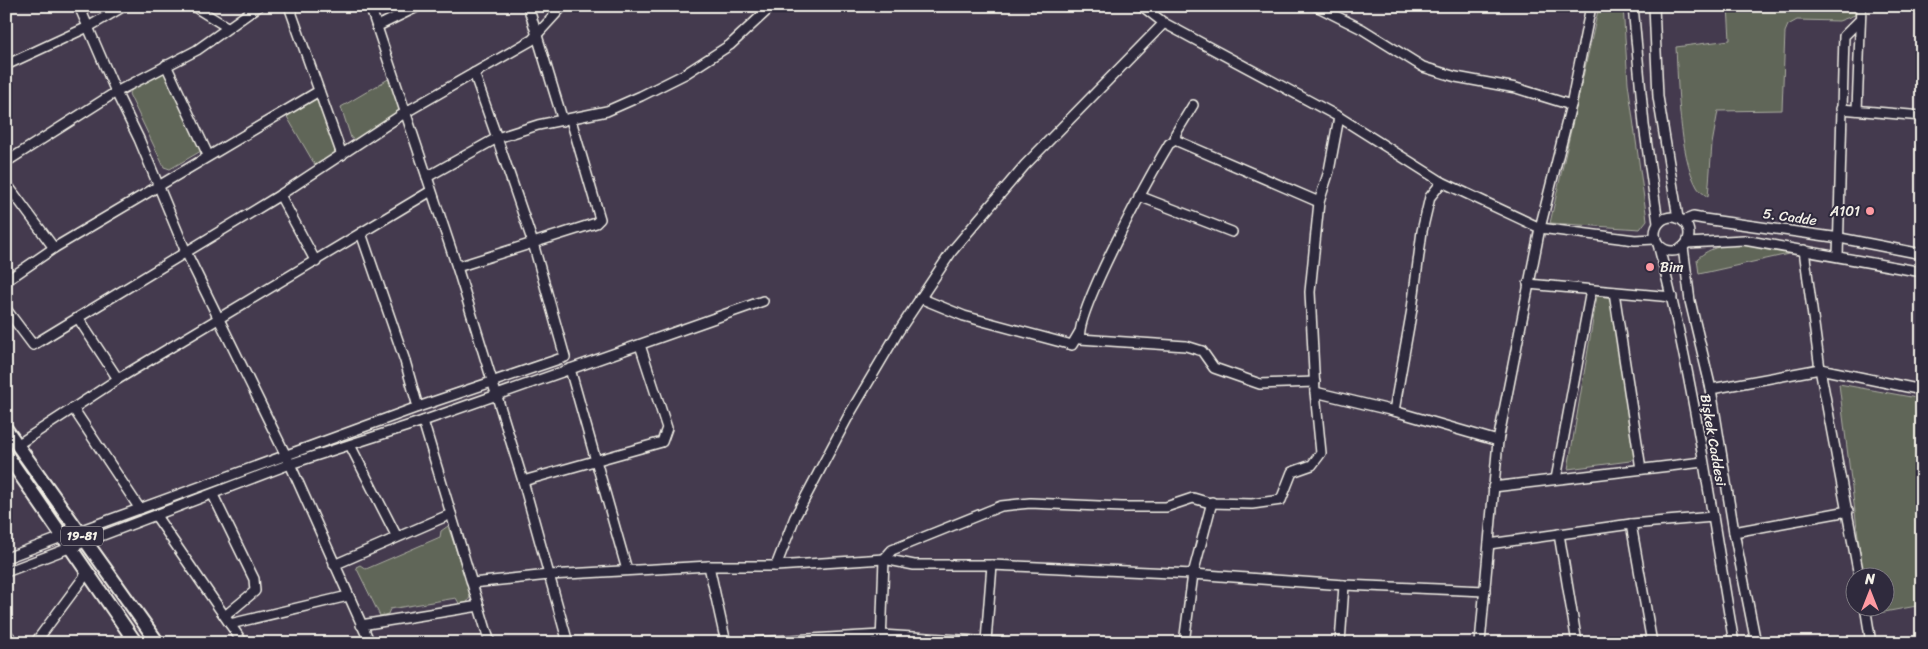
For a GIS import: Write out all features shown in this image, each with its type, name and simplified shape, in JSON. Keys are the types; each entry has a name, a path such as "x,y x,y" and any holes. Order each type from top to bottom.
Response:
{"highway":[{"name":"19-81","path":"6,429 158,643"},
{"name":"19-81","path":"6,454 136,643"}],"street":[{"path":"79,6 90,26 116,92 139,139 186,252 217,319 288,460 370,643"},
{"path":"6,65 90,26 124,6"},
{"path":"193,6 227,27"},
{"path":"6,162 116,92 197,50 259,6"},
{"path":"290,6 342,155"},
{"path":"370,6 457,267 522,481 568,643"},
{"path":"378,26 419,6"},
{"path":"457,267 596,223 600,219 528,6"},
{"path":"6,309 33,344 280,195 406,112 537,35 564,6"},
{"path":"427,177 497,138 538,125 567,121 607,111 685,74 730,45 772,6"},
{"path":"1142,6 1164,23 1339,117 1442,182 1540,228 1656,242 1667,251 1673,251 1685,245 1744,240 1922,272"},
{"path":"1316,6 1362,29 1423,67 1456,77 1516,88 1571,105"},
{"path":"1480,643 1498,441 1528,284 1571,105 1590,6"},
{"path":"1633,6 1644,125 1658,223"},
{"path":"1654,6 1658,97 1681,219 1689,231 1685,245"},
{"path":"1857,110 1861,6"},
{"path":"1838,256 1840,238 1841,109 1844,36 1860,20"},
{"path":"776,566 795,517 818,472 898,332 952,251 1025,165 1164,23"},
{"path":"166,65 208,155"},
{"path":"6,572 213,495 288,460 418,407 565,356 533,244 474,73"},
{"path":"6,281 54,248 319,90"},
{"path":"920,298 964,316 1072,345 1079,333 1086,308 1139,196 1169,144 1175,140 1176,133 1193,105"},
{"path":"1841,109 1922,116"},
{"path":"881,639 884,559 892,550 1001,506 1030,503 1122,508 1166,507 1193,498 1212,502 1252,504 1281,500 1292,472 1312,465 1321,453 1315,392 1310,292 1319,202 1329,171 1339,117"},
{"path":"1175,140 1319,202"},
{"path":"1394,411 1412,309 1422,231 1430,197 1442,182"},
{"path":"6,183 54,248"},
{"path":"17,445 118,379 316,262 431,191"},
{"path":"280,195 316,262"},
{"path":"1139,196 1232,232"},
{"path":"1656,242 1655,228 1658,223 1667,217 1681,219"},
{"name":"5. Cadde","path":"1681,219 1693,217 1840,238 1922,254"},
{"path":"361,233 405,361 418,407"},
{"name":"Bişkek Caddesi","path":"1656,242 1672,297 1704,462 1734,643"},
{"name":"Bişkek Caddesi","path":"1685,245 1690,301 1711,389 1734,532 1756,643"},
{"path":"1804,250 1820,369 1857,566"},
{"path":"1528,284 1672,297"},
{"path":"1556,479 1591,290"},
{"path":"1614,292 1641,469"},
{"path":"79,532 140,509 288,460 350,445 423,421 763,301"},
{"path":"78,318 118,379"},
{"path":"1079,333 1080,339 1186,346 1202,351 1214,368 1260,384 1315,382"},
{"path":"522,481 662,442 667,428 640,345"},
{"path":"570,369 627,570"},
{"path":"1711,389 1820,369 1922,390"},
{"path":"1315,392 1394,411 1498,441"},
{"path":"73,408 140,509"},
{"path":"423,421 490,643"},
{"path":"350,445 397,538"},
{"path":"1494,487 1704,462"},
{"path":"213,495 254,579 255,592 228,620"},
{"path":"1184,643 1193,574 1212,502"},
{"path":"1734,532 1848,511"},
{"path":"334,565 451,514"},
{"path":"156,516 243,643"},
{"path":"1489,544 1631,524 1713,516"},
{"path":"1631,524 1652,643"},
{"path":"1559,534 1577,643"},
{"path":"6,558 62,537"},
{"path":"472,583 549,575 627,570 709,566 776,566 884,559 914,565 992,565 1193,574 1344,585 1485,591"},
{"path":"986,641 992,565"},
{"path":"709,566 726,643"},
{"path":"35,643 87,573"},
{"path":"1340,643 1344,585"},
{"path":"228,620 348,596"},
{"path":"361,624 479,606"},
{"path":"1867,616 1871,643"},
{"path":"6,632 14,643"},
{"path":"738,643 881,639 1008,643"}],"green space":[{"path":"1599,6 1623,6 1628,83 1647,220 1640,229 1550,223"},
{"path":"1728,6 1855,6 1855,15 1839,21 1797,20 1788,25 1785,32 1782,110 1718,111 1712,144 1708,197 1697,187 1686,157 1680,119 1676,47 1730,40"},
{"path":"168,68 202,143 201,151 170,169 164,167 129,94 134,87"},
{"path":"390,78 400,105 398,113 355,140 351,138 341,107"},
{"path":"315,98 321,101 337,148 333,156 315,165 286,115"},
{"path":"1743,244 1793,253 1699,274 1697,259 1702,255 1718,247"},
{"path":"1597,296 1612,298 1635,457 1630,461 1568,469"},
{"path":"1839,384 1922,399 1922,605 1896,610 1896,566 1862,566"},
{"path":"448,526 471,595 467,603 460,605 456,598 390,609 388,614 380,616 356,567 360,565 366,569 440,537 441,531"}],"place":[{"name":"A101","path":"1870,211"},
{"name":"Bim","path":"1650,267"}]}
